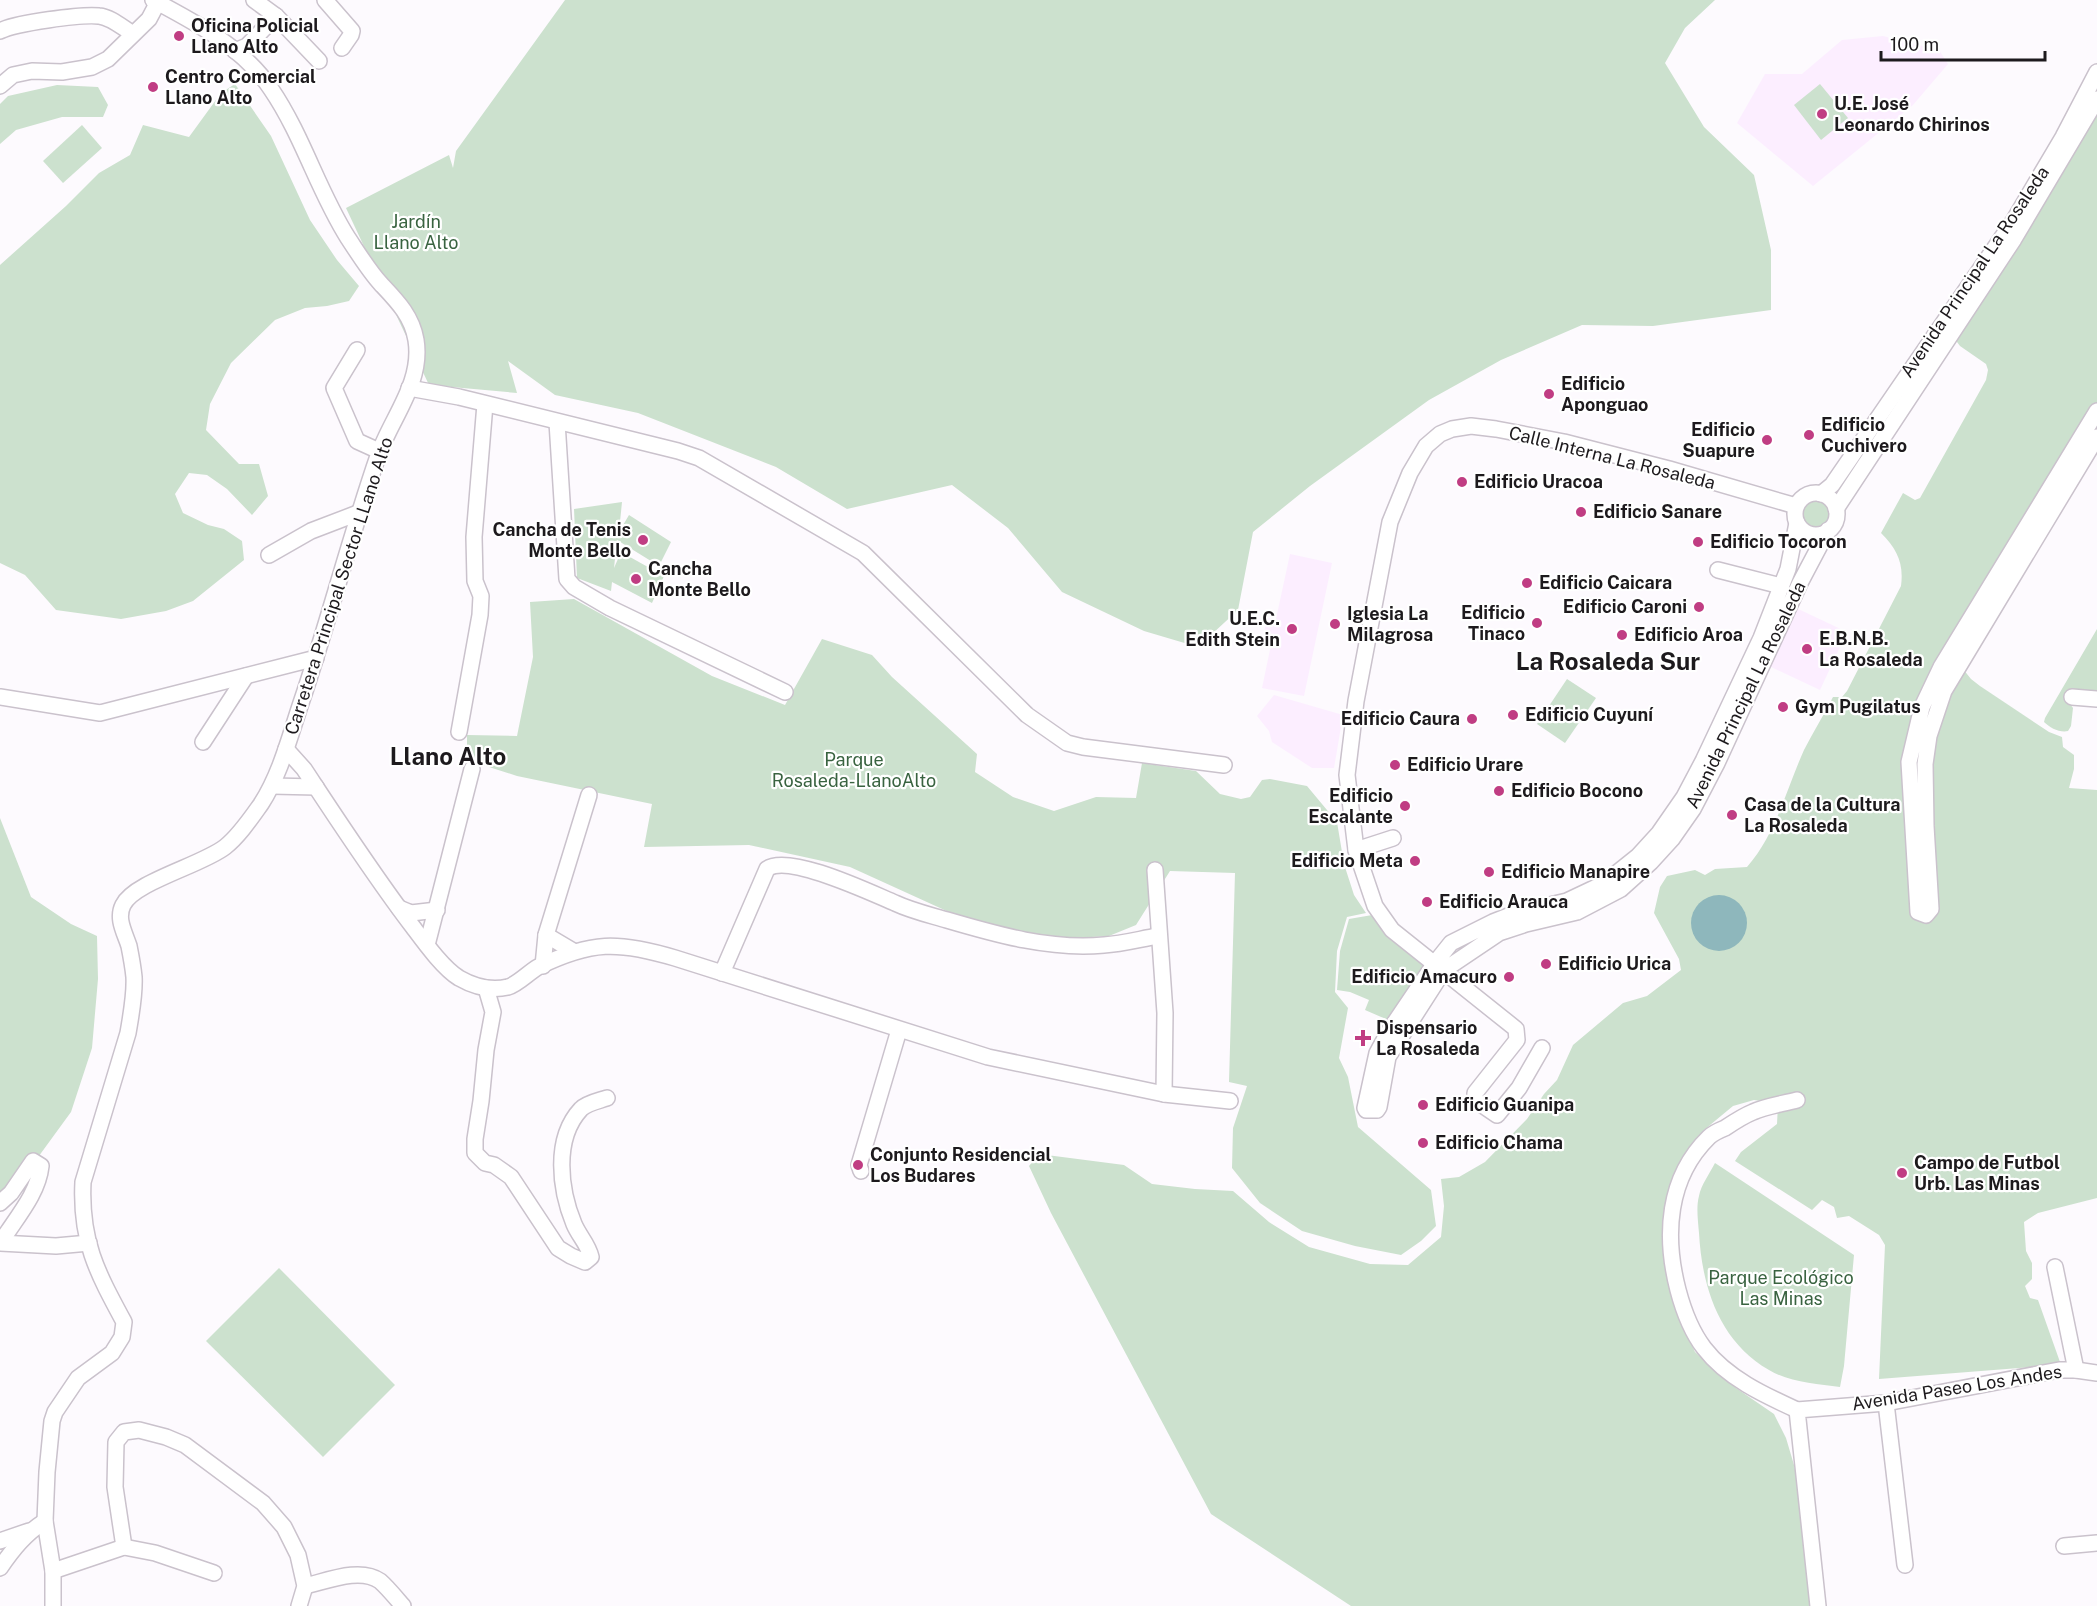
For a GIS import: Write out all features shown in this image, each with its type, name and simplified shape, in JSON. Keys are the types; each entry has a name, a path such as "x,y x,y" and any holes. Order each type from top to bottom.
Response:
{"street":[{"path":"254,0 276,16 318,61"},
{"path":"325,0 352,31 342,48"},
{"path":"0,86 13,75 32,71 62,72 92,67 108,59 149,19 157,1"},
{"name":"Carretera Principal Sector LLano Alto","path":"157,1 187,17 248,61 272,90 349,240 380,283 392,293 405,310 416,338 418,359 409,388 379,451 286,749 304,769 399,908 427,945 458,977 486,988 509,987 573,951 608,945 629,946 722,973 899,1030 1022,1065 1164,1094 1230,1101"},
{"path":"0,31 55,20 98,16 107,18 133,34"},
{"path":"235,51 247,46 276,16"},
{"name":"Avenida Principal La Rosaleda","path":"1821,494 1832,485 1990,255 2063,137 2097,72"},
{"name":"Avenida Principal La Rosaleda","path":"1836,509 2014,239 2097,99"},
{"path":"357,350 334,387 357,441 379,451"},
{"path":"409,388 485,404 699,458 863,553 1027,715 1067,742 1083,747 1224,765"},
{"path":"459,732 480,615 481,596 475,581 474,537 485,404"},
{"path":"1972,631 1944,691 1929,736 1925,764 1930,909 1926,915 1923,915 1918,912 1909,762 1920,715 1930,687 1972,631 2094,433 2097,411"},
{"path":"557,422 567,579 574,587 610,608 785,692"},
{"name":"Calle Interna La Rosaleda","path":"1542,1048 1519,1088 1497,1115 1475,1100 1475,1093 1517,1040 1516,1029 1399,938 1375,906 1356,850 1347,776 1356,701 1377,580 1390,522 1400,495 1426,446 1440,434 1452,429 1471,426 1541,438 1669,469 1796,506"},
{"path":"1809,494 1821,494 1831,499 1836,509 1834,522 1823,533 1811,534 1800,528 1797,523 1796,506 1803,497 1809,494"},
{"path":"269,555 311,531 358,513"},
{"name":"Avenida Principal La Rosaleda","path":"1797,523 1788,569 1761,638 1684,797 1638,856 1603,884 1567,901 1516,913 1492,922 1451,943 1439,967 1388,1057 1379,1107 1377,1110 1366,1110 1372,1065 1377,1053 1389,1031 1439,967 1499,933 1577,912 1596,903 1621,889 1652,862 1672,839 1693,808 1717,763 1795,593 1828,530"},
{"path":"1718,570 1782,586"},
{"path":"0,697 100,713 316,658"},
{"path":"203,742 246,676"},
{"path":"2072,697 2097,699"},
{"path":"53,1606 53,1571 45,1521 47,1472 54,1412 78,1378 112,1353 122,1337 124,1322 102,1281 89,1243 82,1205 83,1182 128,1033 132,1011 134,981 128,944 122,930 120,915 123,905 130,896 200,862 226,846 249,820 272,786 286,749"},
{"path":"427,945 472,768"},
{"path":"272,786 316,788"},
{"path":"543,966 546,935 589,795"},
{"path":"1356,850 1393,838"},
{"path":"722,973 767,869 772,864 789,865 842,880 904,907 979,930 1050,945 1104,945 1158,936"},
{"path":"1155,870 1165,1013 1164,1094"},
{"path":"399,908 411,913 437,910"},
{"path":"546,935 573,951"},
{"path":"509,987 493,1012 486,1050 475,1153 485,1163 494,1165 511,1177 558,1248 585,1262 591,1257 589,1249 575,1227 562,1182 563,1152 569,1128 582,1108 607,1098"},
{"path":"486,988 493,1012"},
{"path":"861,1171 859,1165 899,1030"},
{"path":"1797,1100 1754,1111 1710,1136 1685,1168 1673,1204 1670,1243 1674,1275 1682,1303 1704,1348 1726,1369 1757,1392 1797,1410 1818,1606"},
{"path":"0,1203 17,1185 33,1161 41,1166 40,1175 32,1194 0,1243"},
{"path":"0,1243 56,1246 89,1243"},
{"path":"2055,1267 2076,1370"},
{"name":"Avenida Paseo Los Andes","path":"1797,1410 1886,1403 2060,1370 2097,1372"},
{"path":"1886,1403 1905,1565"},
{"path":"124,1547 115,1487 116,1442 124,1432 139,1430 185,1445 263,1503 284,1527 298,1555 304,1586 299,1606"},
{"path":"0,1540 29,1531 45,1521"},
{"path":"0,1568 14,1547 29,1531"},
{"path":"2064,1546 2097,1543"},
{"path":"53,1571 124,1547 155,1553 214,1573"},
{"path":"304,1586 359,1574 369,1576 380,1582 403,1606"}],"shaded area":[{"name":"U.E. José Leonardo Chirinos","path":"1883,36 1939,50 1948,64 1913,105 1813,186 1737,123 1765,74 1802,74 1842,40"},
{"name":"U.E.C. Edith Stein","path":"1290,554 1332,563 1304,696 1262,688 1272,640 1263,638 1267,618 1276,619"},
{"name":"E.B.N.B. La Rosaleda","path":"1794,607 1847,632 1820,690 1767,665"},
{"path":"1274,695 1343,715 1334,768 1312,768 1272,742 1269,731 1257,716"}],"green space":[{"name":"Jardín Llano Alto","path":"565,0 1715,0 1685,28 1665,63 1704,127 1754,175 1771,250 1771,310 1653,326 1582,325 1501,360 1429,400 1310,486 1253,532 1238,610 1198,647 1144,631 1062,592 1008,528 952,485 847,509 776,467 638,413 555,395 508,361 517,393 429,385 346,208 449,155 453,168 456,151"},
{"path":"235,84 271,136 310,220 337,260 359,286 349,301 305,308 275,320 231,363 210,404 206,430 239,464 259,464 268,496 252,515 227,489 207,475 189,473 175,494 183,513 208,525 224,529 242,541 244,560 193,601 166,611 121,619 56,610 25,575 0,563 0,265 99,173 130,155 143,125 189,137 221,93"},
{"path":"1820,84 1848,118 1821,140 1794,105"},
{"path":"57,85 98,87 108,105 103,117 62,117 16,130 0,144 0,104 8,96"},
{"path":"2097,107 2097,452 1963,669 1980,686 2049,732 2062,737 2063,747 2074,755 2074,769 2069,788 2097,790 2097,1198 2038,1213 2024,1222 2026,1251 2032,1263 2032,1279 2025,1286 2030,1298 2038,1300 2060,1362 2032,1367 1879,1379 1885,1245 1879,1235 1849,1216 1837,1218 1834,1207 1822,1200 1812,1210 1735,1161 1741,1152 1777,1124 1778,1104 1754,1100 1733,1106 1704,1130 1677,1171 1665,1204 1663,1243 1668,1282 1695,1352 1736,1388 1774,1414 1786,1438 1798,1484 1810,1606 1351,1606 1211,1514 1051,1213 1029,1166 1039,1154 1124,1165 1152,1184 1233,1191 1269,1222 1309,1247 1370,1264 1408,1265 1441,1237 1444,1206 1441,1179 1459,1177 1485,1162 1527,1119 1557,1080 1573,1045 1623,1003 1647,996 1681,970 1679,959 1654,913 1660,887 1667,876 1695,870 1705,875 1715,869 1747,867 1766,840 1807,743 1833,697 1842,697 1847,691 1901,586 1902,578 1898,557 1881,533 1903,493 1915,500 1920,498 1986,380 1988,370 1986,364 1960,346 1957,337 2002,272"},
{"path":"82,125 102,148 63,183 43,161"},
{"path":"1816,499 1827,503 1831,514 1827,525 1816,529 1805,525 1801,514 1805,503"},
{"path":"622,502 619,532 629,515 671,542 659,566 617,540 614,568 621,552 664,576 652,603 612,582 611,591 577,578 574,509"},
{"name":"Parque Rosaleda-LlanoAlto","path":"574,599 712,676 785,705 822,639 872,655 892,677 977,754 975,772 1013,797 1054,811 1096,797 1136,798 1142,763 1196,771 1220,794 1241,799 1250,797 1262,780 1270,779 1307,786 1337,822 1344,864 1354,895 1366,913 1347,917 1337,951 1335,992 1348,1008 1339,1058 1348,1077 1358,1127 1431,1190 1436,1226 1421,1241 1401,1255 1355,1246 1302,1231 1260,1203 1232,1168 1233,1128 1247,1086 1229,1082 1235,873 1170,871 1136,925 1109,936 1057,939 973,923 850,867 749,845 644,847 652,804 517,776 467,760 467,735 517,736 533,657 530,602"},
{"path":"2097,629 2097,692 2070,704 2073,708 2071,726 2068,731 2055,730 2044,722 2045,718"},
{"path":"1567,679 1596,698 1565,743 1537,724"},
{"path":"0,818 31,897 71,924 97,936 98,979 92,1048 71,1112 9,1197 0,1200"},
{"path":"1378,914 1400,946 1432,968 1395,1023 1365,1010 1369,1000 1350,992 1337,990 1340,951 1349,919"},
{"name":"Parque Ecológico Las Minas","path":"1715,1163 1854,1255 1840,1387 1803,1382 1769,1370 1737,1344 1716,1311 1704,1273 1698,1219 1700,1192"},
{"path":"279,1268 395,1385 323,1457 206,1341"}],"water":[{"path":"1719,895 1730,897 1739,903 1745,912 1747,923 1745,934 1739,943 1730,949 1719,951 1708,949 1699,943 1693,934 1691,923 1693,912 1699,903 1708,897"}],"place":[{"name":"Oficina Policial Llano Alto","path":"179,36"},
{"name":"Centro Comercial Llano Alto","path":"153,87"},
{"name":"U.E. José Leonardo Chirinos","path":"1822,114"},
{"name":"Edificio Aponguao","path":"1549,394"},
{"name":"Edificio Cuchivero","path":"1809,435"},
{"name":"Edificio Suapure","path":"1767,440"},
{"name":"Edificio Uracoa","path":"1462,482"},
{"name":"Edificio Sanare","path":"1581,512"},
{"name":"Cancha de Tenis Monte Bello","path":"643,540"},
{"name":"Edificio Tocoron","path":"1698,542"},
{"name":"Cancha Monte Bello","path":"636,579"},
{"name":"Edificio Caicara","path":"1527,583"},
{"name":"Edificio Caroni","path":"1699,607"},
{"name":"Edificio Tinaco","path":"1537,623"},
{"name":"Iglesia La Milagrosa","path":"1335,624"},
{"name":"U.E.C. Edith Stein","path":"1292,629"},
{"name":"Edificio Aroa","path":"1622,635"},
{"name":"E.B.N.B. La Rosaleda","path":"1807,649"},
{"name":"Gym Pugilatus","path":"1783,707"},
{"name":"Edificio Cuyuní","path":"1513,715"},
{"name":"Edificio Caura","path":"1472,719"},
{"name":"Edificio Urare","path":"1395,765"},
{"name":"Edificio Bocono","path":"1499,791"},
{"name":"Edificio Escalante","path":"1405,806"},
{"name":"Casa de la Cultura La Rosaleda","path":"1732,815"},
{"name":"Edificio Meta","path":"1415,861"},
{"name":"Edificio Manapire","path":"1489,872"},
{"name":"Edificio Arauca","path":"1427,902"},
{"name":"Edificio Urica","path":"1546,964"},
{"name":"Edificio Amacuro","path":"1509,977"},
{"name":"Dispensario La Rosaleda","path":"1363,1038"},
{"name":"Edificio Guanipa","path":"1423,1105"},
{"name":"Edificio Chama","path":"1423,1143"},
{"name":"Conjunto Residencial Los Budares","path":"858,1165"},
{"name":"Campo de Futbol Urb. Las Minas","path":"1902,1173"}],"district":[{"name":"La Rosaleda Sur","path":"1608,662"},
{"name":"Llano Alto","path":"448,757"}]}
